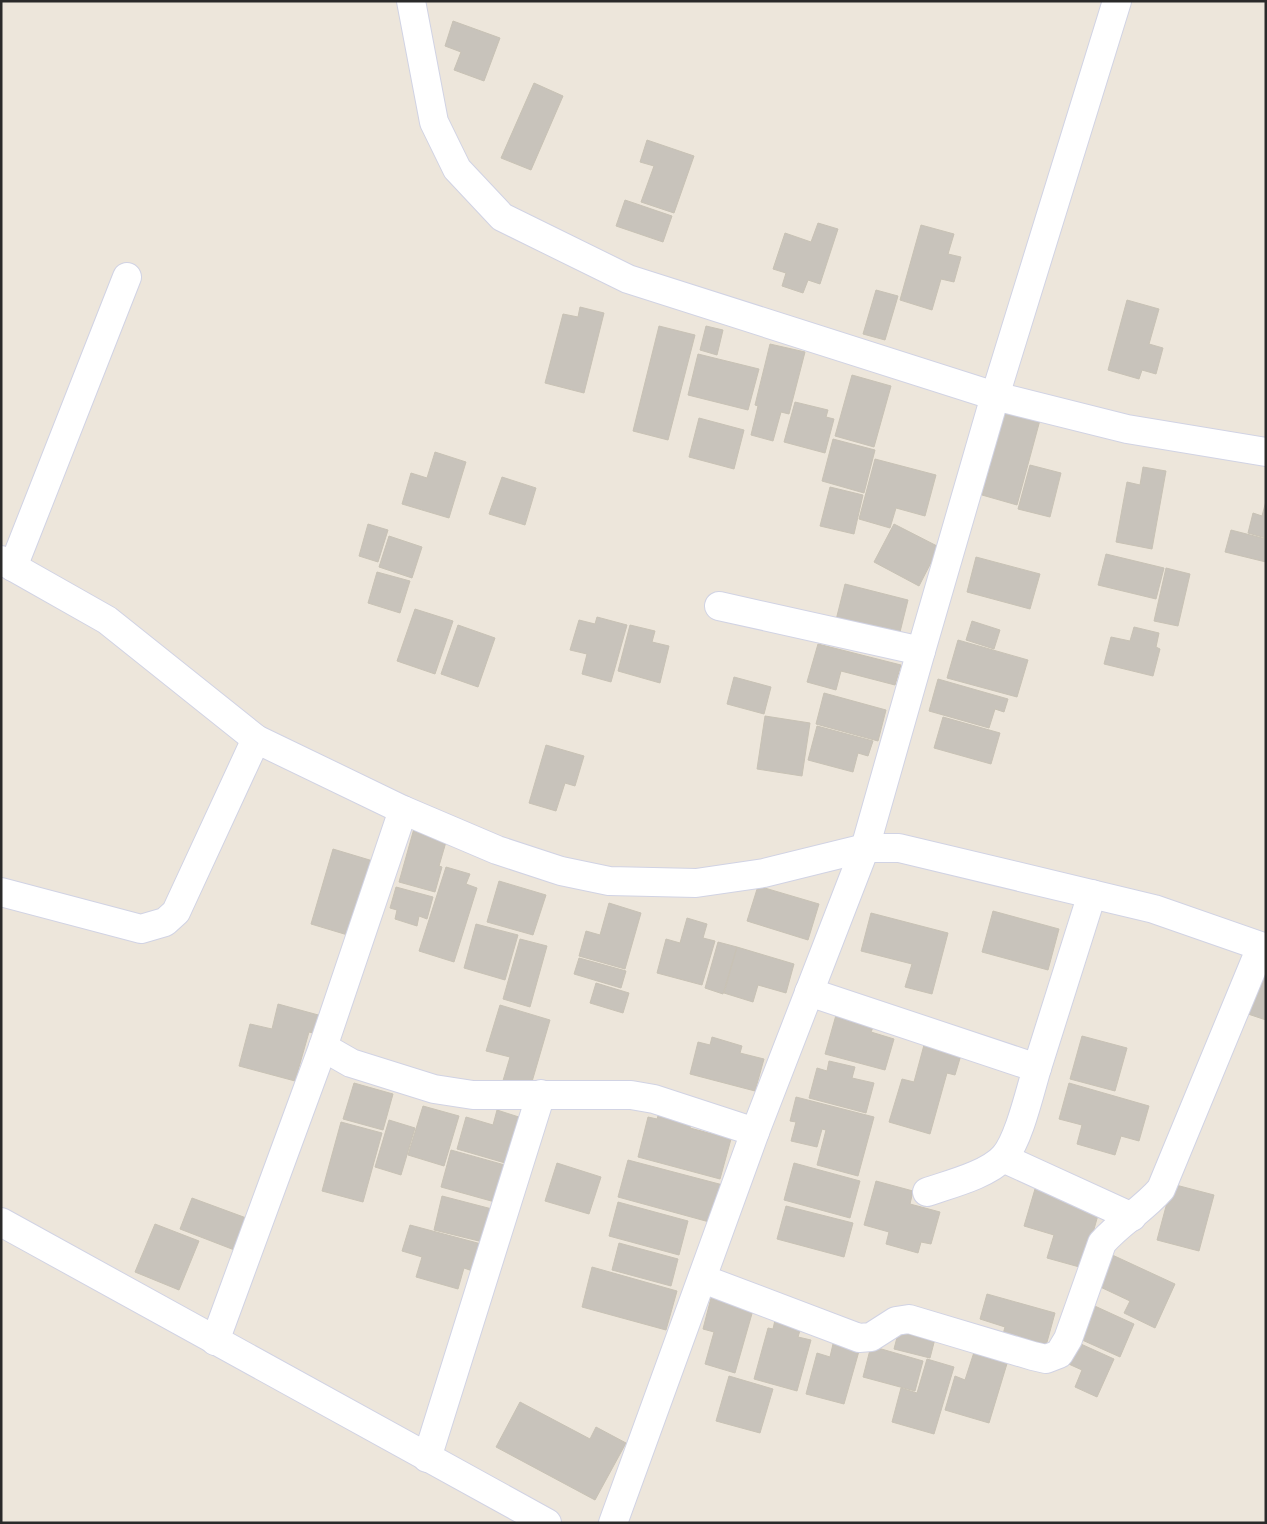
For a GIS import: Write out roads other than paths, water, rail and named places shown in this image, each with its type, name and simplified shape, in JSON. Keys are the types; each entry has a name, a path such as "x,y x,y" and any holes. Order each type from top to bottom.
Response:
{"street":[{"path":"411,1 434,122 457,169 502,217 628,279 995,396 1127,429 1266,452"},
{"path":"613,1523 755,1132 865,848 995,396 1117,1"},
{"path":"128,277 7,563 107,620 256,739 403,810 515,856 561,871 609,881 696,883 764,873 865,848 899,848 1154,908 1264,947 1161,1189 1149,1203 1113,1230 1102,1243 1068,1339 1059,1354 1046,1358 1033,1356 909,1319 896,1321 870,1337 859,1338 703,1278"},
{"path":"718,606 921,651"},
{"path":"1,892 141,929 165,922 176,912 256,739"},
{"path":"215,1341 324,1047 403,810"},
{"path":"927,1192 983,1172 1003,1158 1013,1144 1092,894"},
{"path":"808,992 1037,1068"},
{"path":"324,1047 351,1062 434,1088 474,1095 630,1095 654,1099 755,1132"},
{"path":"427,1458 541,1094"},
{"path":"1003,1158 1132,1217"},
{"path":"1,1222 546,1523"}]}
